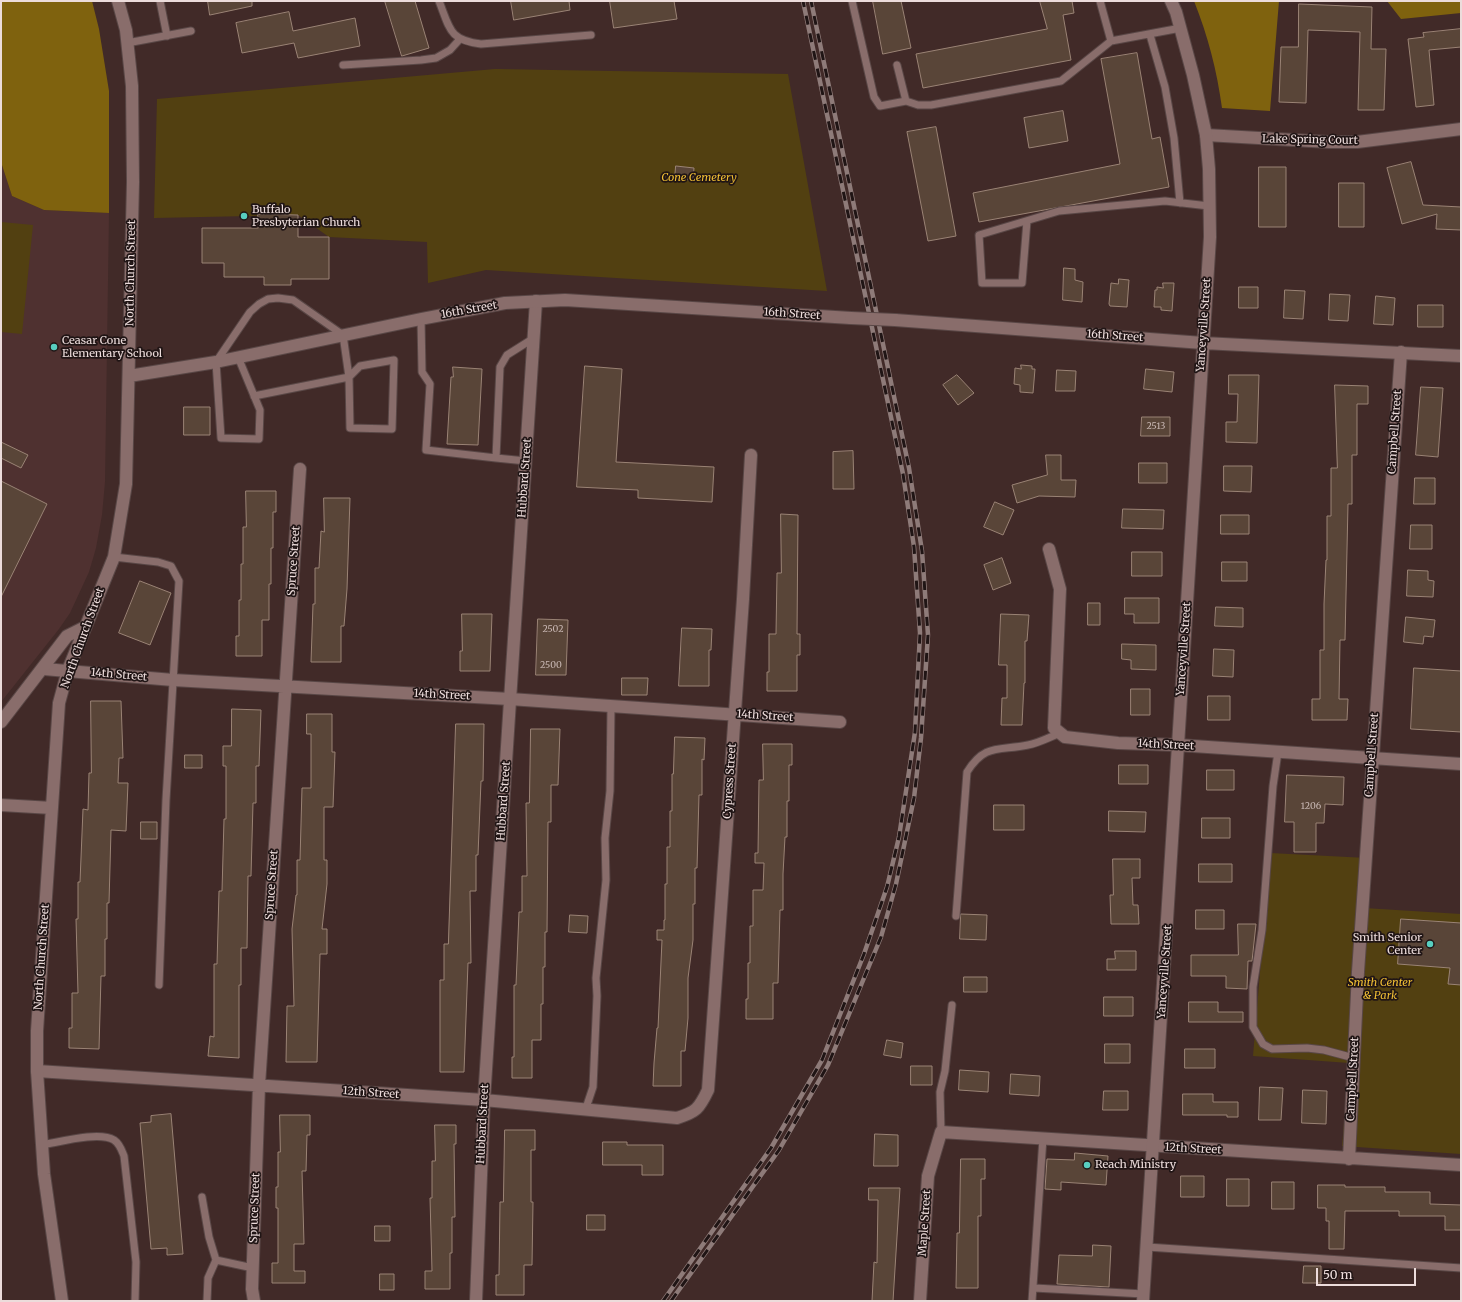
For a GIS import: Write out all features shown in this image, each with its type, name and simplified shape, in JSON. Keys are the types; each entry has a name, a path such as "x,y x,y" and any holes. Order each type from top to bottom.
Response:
{"street":[{"name":"North Church Street","path":"62,1301 44,1174 37,1071 37,1031 59,704 68,670 114,557 126,484 129,376 132,102 127,43 118,1"},
{"name":"Yanceyville Street","path":"1143,1298 1210,237 1206,135 1180,28 1171,1"},
{"name":"Lake Spring Court","path":"1206,135 1314,142 1343,142 1461,129"},
{"name":"16th Street","path":"129,376 216,362 505,303 536,301 573,301 895,320 1203,343 1461,356"},
{"name":"Hubbard Street","path":"476,1301 484,1100 536,301"},
{"name":"Campbell Street","path":"1349,1159 1372,758 1401,352"},
{"name":"Cypress Street","path":"700,1106 708,1090 751,455"},
{"name":"Spruce Street","path":"254,1301 252,1289 259,1085 300,469"},
{"path":"1049,549 1060,589 1054,728 1060,733"},
{"path":"1,722 44,669 67,636 85,627"},
{"name":"14th Street","path":"44,669 173,680 611,706 840,722"},
{"name":"14th Street","path":"1060,733 1065,737 1111,742 1178,745 1461,764"},
{"path":"1,805 52,808"},
{"name":"12th Street","path":"37,1071 484,1100 585,1111 676,1118 692,1113 700,1106"},
{"name":"12th Street","path":"941,1132 1043,1138 1153,1147 1461,1165"},
{"name":"Maple Street","path":"920,1301 928,1176 941,1132"}],"lane":[{"path":"160,1 167,36"},
{"path":"439,1 449,28 455,36 466,42 481,44 591,35"},
{"path":"852,1 874,97 880,106 906,101 918,105 931,105 1061,81 1111,41 1150,35 1180,28"},
{"path":"1100,1 1111,41"},
{"path":"127,43 191,31"},
{"path":"1150,35 1164,87 1174,138 1180,202"},
{"path":"343,65 436,58 450,50 460,39"},
{"path":"897,65 906,101"},
{"path":"1027,221 1022,283 982,283 979,235 1059,211 1165,201 1209,206"},
{"path":"238,357 254,396 260,410 259,439 221,438 216,362 250,312 259,304 268,299 278,298 293,300 343,335 349,376 350,428 392,429 394,360 360,366 349,376 254,396"},
{"path":"421,319 422,372 430,384 426,450 526,460"},
{"path":"496,458 500,367 508,356 534,338"},
{"path":"114,557 158,562 171,566 179,581 159,985"},
{"path":"585,1111 593,1087 597,996 596,978 606,880 605,838 610,791 611,706"},
{"path":"956,916 967,772 974,759 995,749 1029,745 1060,733"},
{"path":"1278,752 1273,786 1262,930 1253,986 1253,1027 1263,1044 1272,1049 1307,1048 1324,1050 1354,1058"},
{"path":"941,1132 940,1092 945,1071 952,1005"},
{"path":"42,1145 104,1136 115,1141 121,1149 124,1156 136,1262 135,1301"},
{"path":"1032,1301 1043,1138"},
{"path":"202,1197 209,1237 216,1260 208,1278 207,1301"},
{"path":"1146,1247 1461,1268"},
{"path":"216,1260 253,1268"},
{"path":"1034,1288 1143,1298"}],"shaded area":[{"path":"1,1 92,1 99,29 109,91 109,213 44,210 12,196 1,162"},
{"path":"1194,1 1279,1 1270,111 1222,108 1204,27"},
{"path":"1387,1 1461,1 1461,13 1401,19"},
{"name":"Ceasar Cone Elementary School","path":"1,162 12,196 44,210 109,213 105,482 102,515 96,548 89,572 70,613 1,702"}],"green space":[{"name":"Cone Cemetery","path":"495,69 788,74 827,291 486,270 428,283 427,242 329,237 298,215 154,218 157,99"},
{"path":"1,222 33,225 22,334 1,332"},
{"name":"Smith Center & Park","path":"1270,853 1367,858 1364,908 1461,914 1461,1154 1342,1146 1349,1063 1253,1056"}],"building":[{"path":"208,1 252,1 252,6 210,15"},
{"path":"385,1 415,1 429,48 402,56"},
{"path":"511,1 569,1 570,10 514,20"},
{"path":"610,1 674,1 677,19 614,28"},
{"path":"873,1 901,1 911,48 883,54"},
{"path":"1040,1 1072,1 1074,13 1063,15 1071,60 923,88 916,54 1047,29"},
{"path":"1299,4 1372,7 1371,49 1386,49 1384,110 1358,110 1360,32 1308,30 1306,103 1279,102 1281,47 1298,47"},
{"path":"289,12 293,31 355,18 360,46 298,58 294,43 242,53 236,23"},
{"path":"1461,29 1461,47 1429,50 1434,105 1416,107 1408,39 1424,37 1423,33"},
{"path":"1137,53 1152,139 1160,137 1169,187 979,222 973,193 1120,164 1101,59"},
{"path":"1063,111 1068,141 1029,148 1024,118"},
{"path":"936,127 956,236 928,241 907,132"},
{"path":"1411,162 1423,205 1461,207 1461,230 1436,229 1437,214 1402,224 1387,168"},
{"path":"676,166 694,168 693,180 675,179"},
{"path":"1259,167 1286,167 1286,227 1259,227"},
{"path":"1339,183 1364,183 1364,227 1339,227"},
{"path":"258,214 298,215 298,237 329,237 329,279 291,279 291,285 264,285 264,277 224,277 224,263 202,263 202,228 258,228"},
{"path":"1064,268 1075,269 1075,280 1083,282 1082,302 1063,300"},
{"path":"1119,279 1129,280 1127,307 1110,306 1109,304 1111,283 1118,284"},
{"path":"1163,283 1174,283 1172,311 1161,310 1161,307 1154,307 1155,290 1157,290 1157,287 1163,288"},
{"path":"1239,287 1258,287 1258,308 1239,308"},
{"path":"1285,290 1305,291 1303,319 1284,318"},
{"path":"1330,294 1350,295 1348,321 1329,320"},
{"path":"1376,296 1395,298 1393,325 1374,324"},
{"path":"1418,305 1443,305 1443,327 1418,327"},
{"path":"1021,365 1032,366 1032,369 1035,369 1033,393 1020,392 1020,385 1014,384 1015,368 1021,369"},
{"path":"585,366 622,369 616,462 714,467 712,502 638,498 638,490 577,487"},
{"path":"453,367 482,369 478,445 447,444 451,377 453,377"},
{"path":"1146,369 1174,372 1172,392 1144,389"},
{"path":"1057,370 1076,371 1075,391 1056,391"},
{"path":"957,375 974,393 958,405 943,385"},
{"path":"1229,375 1259,375 1257,443 1226,442 1226,422 1237,422 1238,394 1229,394"},
{"path":"1335,385 1368,386 1368,404 1357,404 1357,455 1352,455 1352,504 1348,504 1345,640 1340,640 1339,699 1348,699 1347,720 1312,720 1312,699 1320,699 1320,650 1324,650 1327,516 1331,516 1331,468 1337,468"},
{"path":"1421,387 1443,388 1438,457 1416,455"},
{"path":"184,407 210,407 210,435 184,435"},
{"path":"1142,417 1170,417 1170,436 1141,436"},
{"path":"1,442 28,455 21,468 1,458"},
{"path":"853,451 854,489 833,489 833,452"},
{"path":"1046,455 1061,455 1061,480 1076,480 1075,497 1039,496 1017,503 1012,485 1047,475"},
{"path":"1139,463 1167,463 1167,483 1139,483"},
{"path":"1224,466 1252,466 1251,492 1224,491"},
{"path":"1415,478 1435,478 1435,504 1414,504"},
{"path":"1,481 47,504 1,597"},
{"path":"246,491 276,491 276,512 273,512 273,548 271,548 271,584 269,584 269,620 262,620 262,656 236,656 236,636 239,636 239,600 241,600 241,564 243,564 243,527 246,527"},
{"path":"324,498 350,498 347,589 344,626 341,626 341,662 311,662 313,604 315,604 315,568 319,568 321,531 324,532"},
{"path":"995,502 1014,510 1003,535 984,527"},
{"path":"1123,509 1164,510 1163,529 1122,528"},
{"path":"781,514 798,515 797,634 800,634 800,655 797,655 797,691 767,691 767,672 769,672 769,634 776,634 777,573 781,573"},
{"path":"1221,515 1249,515 1249,534 1221,534"},
{"path":"1411,525 1432,525 1432,549 1410,549"},
{"path":"1132,552 1162,552 1162,576 1132,576"},
{"path":"1002,558 1011,583 993,590 984,565"},
{"path":"1222,562 1247,562 1247,581 1222,581"},
{"path":"1408,570 1428,571 1428,580 1434,581 1433,597 1407,596"},
{"path":"140,581 171,593 150,645 119,633"},
{"path":"1125,598 1159,598 1159,623 1134,623 1134,614 1125,614"},
{"path":"1088,603 1100,603 1100,625 1088,625"},
{"path":"1216,607 1243,608 1243,627 1215,626"},
{"path":"462,614 492,614 490,671 460,671 460,651 462,651"},
{"path":"1001,614 1029,615 1027,641 1025,641 1025,683 1022,725 1001,725 1002,698 1007,698 1007,665 999,665"},
{"path":"1406,617 1435,620 1433,637 1424,636 1423,644 1404,642"},
{"path":"538,619 568,620 566,675 536,675"},
{"path":"682,628 712,629 711,650 709,650 709,686 679,686"},
{"path":"1122,644 1156,645 1156,670 1131,669 1131,660 1122,659"},
{"path":"1214,649 1234,650 1233,677 1213,676"},
{"path":"1414,668 1461,671 1461,732 1411,729"},
{"path":"622,678 648,678 647,695 622,695"},
{"path":"1131,689 1150,689 1150,715 1131,715"},
{"path":"1208,696 1230,696 1230,720 1208,720"},
{"path":"91,701 121,701 123,758 119,758 118,783 128,783 126,831 111,830 109,903 107,903 107,939 105,939 105,976 101,976 99,1049 69,1048 69,1028 72,1028 72,993 78,993 76,919 78,919 78,882 80,882 83,809 88,810 89,773 91,773"},
{"path":"232,709 261,710 259,766 256,766 256,803 253,803 251,876 248,876 247,948 241,948 241,985 239,985 239,1058 208,1056 210,1036 214,1037 214,964 217,964 219,891 222,891 224,819 226,819 226,766 223,766 223,746 231,746"},
{"path":"307,714 332,714 332,752 335,752 333,807 324,807 324,860 327,860 327,884 322,929 327,929 327,954 320,954 317,1062 286,1062 287,1006 294,1006 292,929 297,895 297,860 300,860 302,788 311,788 311,734 307,734"},
{"path":"456,724 484,724 483,781 481,781 478,855 476,855 476,891 470,891 471,963 468,963 464,1072 440,1072 440,980 444,980 444,944 448,944"},
{"path":"531,729 560,729 558,785 551,785 551,822 548,822 547,932 545,932 545,967 543,967 541,1040 532,1040 532,1078 512,1078 512,1057 514,1057 514,985 516,985 519,912 522,912 522,876 527,876 526,803 529,803"},
{"path":"675,737 705,738 704,760 702,759 702,795 699,795 697,868 695,868 695,904 693,904 693,940 688,978 688,1018 685,1051 681,1051 681,1086 653,1086 658,1028 662,940 657,940 657,930 664,930 665,920 667,847 670,847 670,811 672,811 672,774"},
{"path":"763,744 792,744 792,765 789,765 789,801 787,801 787,837 785,837 783,874 783,910 780,910 778,983 773,983 773,1019 746,1019 746,999 748,999 748,963 750,963 750,926 753,926 753,890 763,890 764,863 755,863 755,853 758,853 759,780 763,780"},
{"path":"185,755 202,755 202,768 185,768"},
{"path":"1119,765 1148,765 1148,784 1119,784"},
{"path":"1207,770 1234,770 1234,790 1207,790"},
{"path":"1287,775 1344,777 1343,805 1325,804 1324,823 1316,823 1316,852 1294,852 1294,822 1285,822"},
{"path":"994,805 1024,805 1024,830 994,830"},
{"path":"1109,811 1146,812 1145,832 1109,831"},
{"path":"1202,818 1230,818 1230,838 1202,838"},
{"path":"141,822 157,822 157,839 141,839"},
{"path":"1113,859 1140,859 1140,878 1132,878 1133,905 1138,905 1139,924 1111,924 1110,895 1113,895"},
{"path":"1199,864 1232,864 1232,882 1199,882"},
{"path":"1196,910 1224,910 1224,929 1196,929"},
{"path":"961,914 987,915 986,940 960,939"},
{"path":"570,915 588,916 587,933 569,932"},
{"name":"Smith Senior Center","path":"1401,919 1461,923 1461,985 1448,984 1450,968 1398,964"},
{"path":"1238,924 1256,924 1252,961 1248,961 1247,989 1226,988 1226,976 1191,976 1191,955 1238,955"},
{"path":"1115,951 1136,951 1136,970 1107,970 1107,959 1115,959"},
{"path":"964,977 987,977 987,992 964,992"},
{"path":"1104,997 1133,997 1133,1016 1104,1016"},
{"path":"1189,1002 1218,1002 1218,1012 1243,1012 1243,1022 1189,1022"},
{"path":"887,1040 903,1043 901,1058 884,1055"},
{"path":"1105,1044 1130,1044 1130,1063 1105,1063"},
{"path":"1185,1049 1215,1049 1215,1068 1185,1068"},
{"path":"911,1066 932,1066 932,1085 911,1085"},
{"path":"960,1070 989,1072 988,1092 959,1090"},
{"path":"1011,1074 1040,1076 1039,1096 1010,1094"},
{"path":"1260,1087 1283,1088 1281,1120 1259,1120"},
{"path":"1303,1090 1327,1091 1326,1124 1302,1123"},
{"path":"1104,1091 1128,1091 1128,1110 1103,1110"},
{"path":"1183,1094 1213,1094 1213,1102 1238,1102 1238,1117 1227,1117 1227,1115 1183,1115"},
{"path":"171,1114 183,1254 167,1255 167,1248 151,1249 140,1123 151,1122 151,1116"},
{"path":"280,1115 310,1115 310,1135 307,1135 306,1171 302,1171 304,1244 294,1244 294,1271 305,1271 305,1283 272,1283 272,1263 278,1263 278,1208 276,1208 276,1187 278,1187 278,1152 280,1152"},
{"path":"435,1125 456,1125 456,1144 454,1144 455,1217 452,1217 450,1289 425,1289 425,1271 432,1271 430,1198 432,1198 432,1161 435,1161"},
{"path":"505,1130 535,1130 535,1150 531,1150 531,1202 533,1202 532,1265 524,1265 524,1295 496,1295 496,1275 499,1275 500,1202 503,1202"},
{"path":"875,1134 898,1135 898,1166 874,1166"},
{"path":"603,1142 627,1142 627,1145 663,1145 663,1175 642,1175 642,1165 603,1165"},
{"path":"1075,1153 1108,1156 1106,1185 1061,1182 1061,1190 1045,1189 1047,1159 1074,1160"},
{"path":"961,1159 985,1159 985,1179 981,1179 981,1216 978,1216 978,1288 956,1288"},
{"path":"1181,1176 1204,1176 1204,1197 1181,1197"},
{"path":"1227,1179 1249,1179 1249,1206 1227,1206"},
{"path":"1272,1182 1294,1182 1294,1209 1272,1209"},
{"path":"1318,1185 1385,1187 1385,1192 1430,1192 1430,1204 1461,1205 1461,1230 1445,1230 1445,1216 1399,1216 1399,1211 1345,1211 1344,1249 1329,1249 1329,1221 1326,1221 1326,1208 1318,1208"},
{"path":"869,1188 900,1188 893,1301 872,1301 874,1262 877,1263 878,1200 869,1200"},
{"path":"587,1215 605,1215 605,1230 587,1230"},
{"path":"375,1226 390,1226 390,1241 375,1241"},
{"path":"1093,1245 1111,1246 1109,1287 1057,1284 1059,1255 1092,1256"},
{"path":"1304,1266 1321,1266 1321,1283 1303,1283"},
{"path":"380,1274 394,1274 394,1290 380,1290"}],"railway":[{"path":"663,1301 771,1148 822,1060 864,954 887,887 899,837 915,732 920,633 914,547 903,474 803,1"},
{"path":"671,1301 779,1150 828,1065 881,937 896,884 914,798 921,738 928,635 922,551 909,468 811,1"}],"place":[{"name":"Buffalo Presbyterian Church","path":"244,216"},
{"name":"Ceasar Cone Elementary School","path":"54,347"},
{"name":"Smith Senior Center","path":"1430,944"},
{"name":"Reach Ministry","path":"1087,1165"}]}
